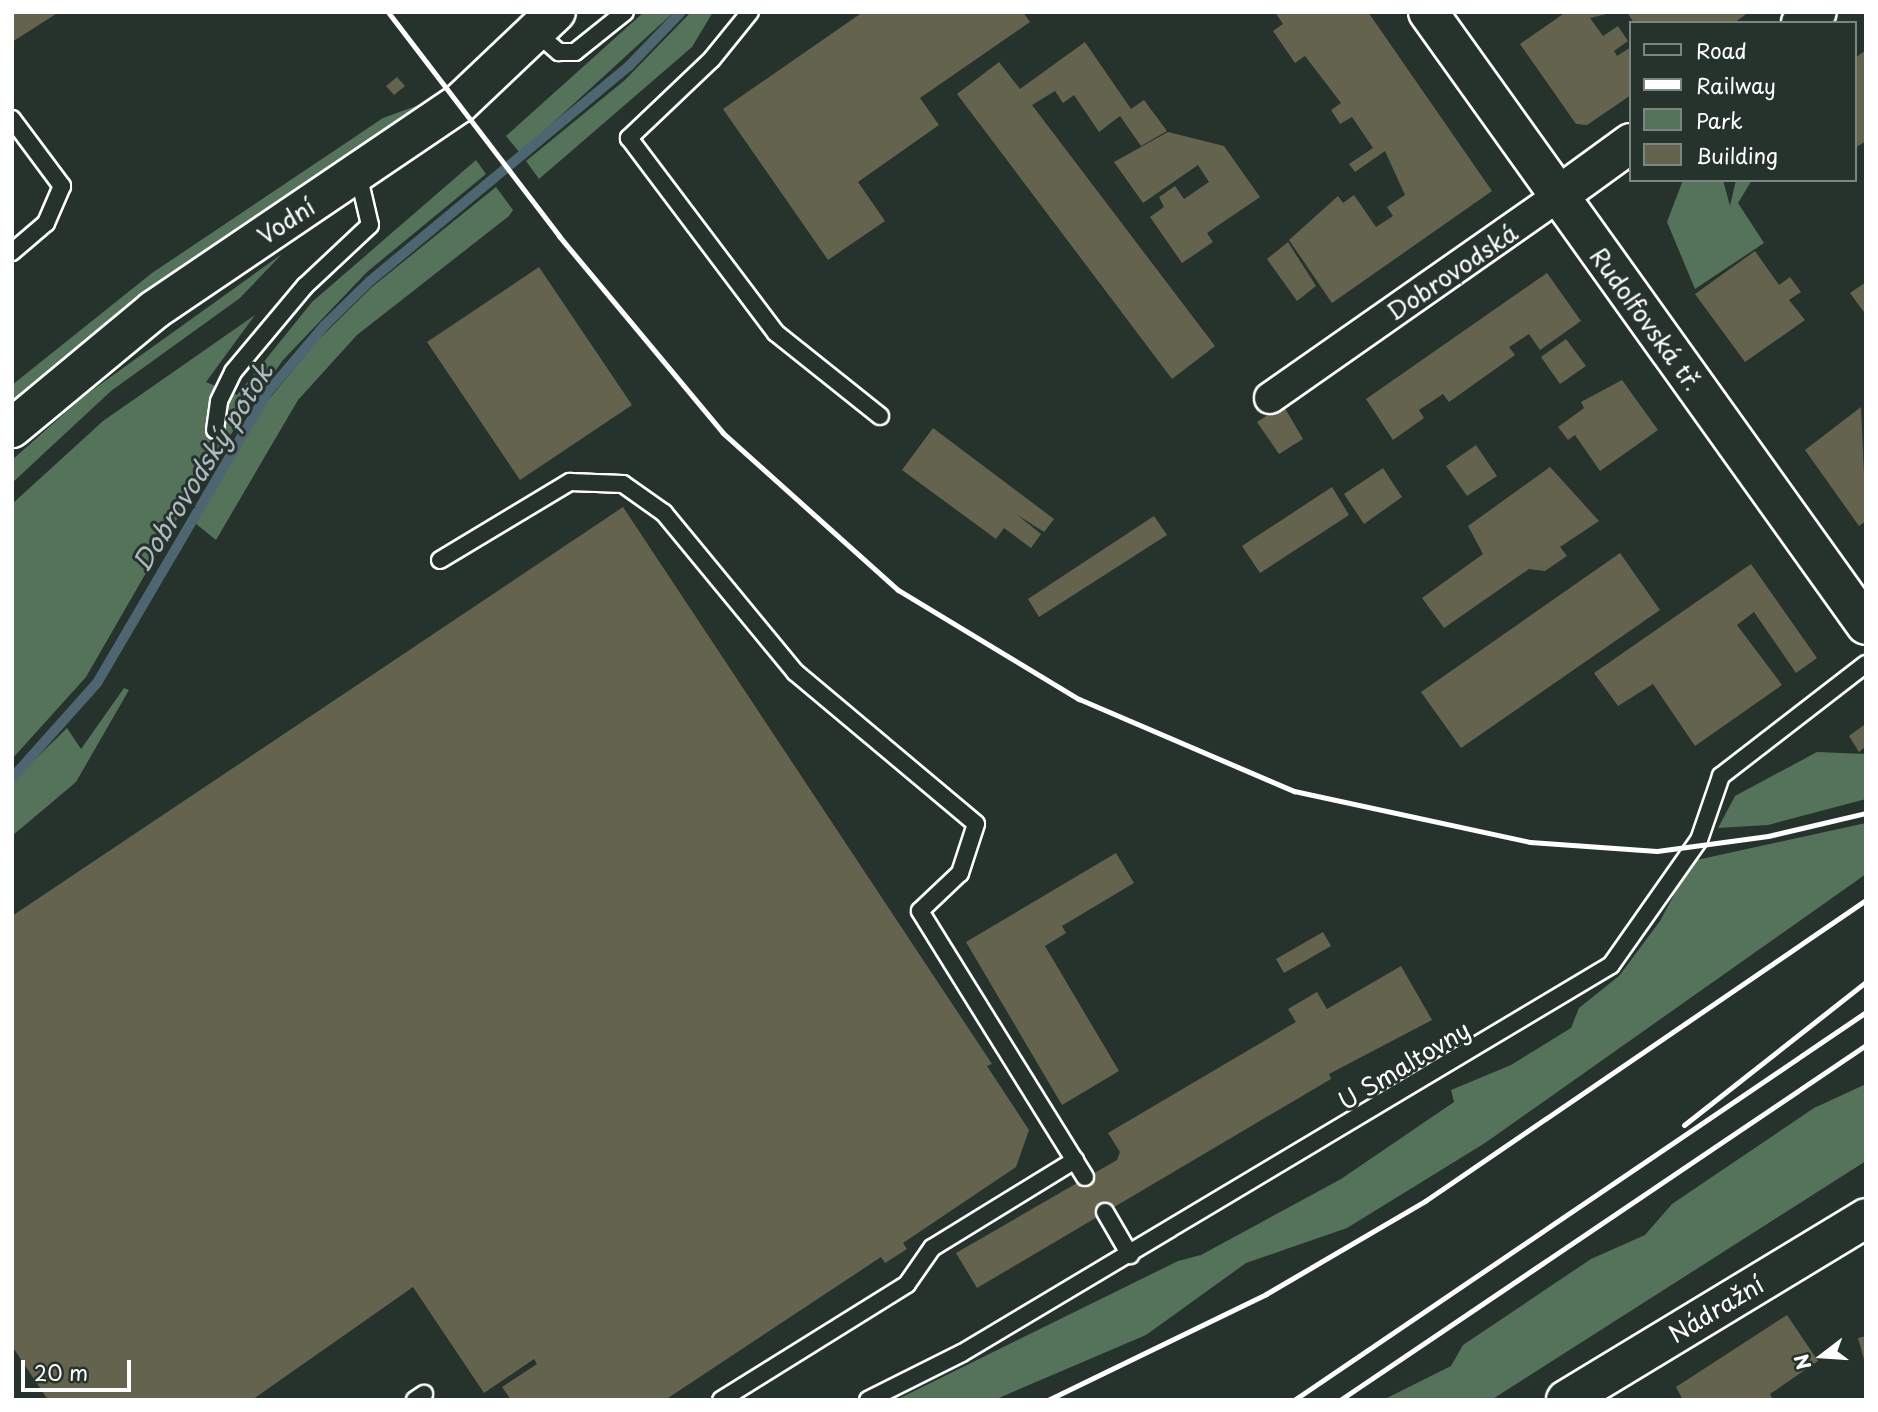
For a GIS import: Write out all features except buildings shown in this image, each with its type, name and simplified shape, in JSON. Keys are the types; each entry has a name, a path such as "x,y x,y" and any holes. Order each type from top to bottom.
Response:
{"main road":[{"name":"Rudolfovská tř.","path":"1428,12 1866,625"},
{"name":"Vodní","path":"12,428 154,310 460,103 547,23"},
{"name":"Dobrovodská","path":"1558,196 1630,143"},
{"name":"Nádražní","path":"1566,1400 1866,1218"}],"street":[{"name":"Dobrovodská","path":"1269,398 1558,196"}],"lane":[{"path":"547,23 559,52 575,52 625,12"},
{"path":"750,12 712,59 629,138 776,333 880,416"},
{"path":"12,119 62,186 46,223 12,252"},
{"path":"215,430 219,401 233,372 305,286 370,225 358,174"},
{"path":"440,560 570,482 623,484 664,513 795,672 976,824 960,873 920,911 1085,1177"},
{"name":"U Smaltovny","path":"868,1400 1129,1255 1611,965 1699,840 1721,776 1866,664"},
{"path":"721,1400 906,1284 932,1248 1075,1160"},
{"path":"1105,1212 1129,1255"}],"green space":[{"path":"644,12 674,12 520,153 506,136"},
{"path":"691,12 713,12 692,47 539,179 526,161 625,80"},
{"path":"430,101 153,288 12,402 12,385 152,273 383,118"},
{"path":"476,160 486,174 367,272 283,360 203,474 86,677 12,759 12,504 103,421 255,315 206,382 237,395 312,302"},
{"path":"1682,182 1724,182 1730,206 1736,182 1751,182 1738,203 1764,243 1695,289 1667,222"},
{"path":"496,187 513,210 509,216 357,335 298,400 216,540 195,523 265,404 318,340 372,287"},
{"path":"282,254 240,298 111,391 12,483 12,460 84,396"},
{"path":"124,688 129,690 76,782 12,836 12,782 67,728 81,749"},
{"path":"1817,752 1866,754 1866,799 1768,825 1718,828 1735,796"},
{"path":"1866,823 1866,874 1485,1143 1347,1228 1246,1263 1146,1335 994,1400 896,1400 1178,1261 1201,1255 1341,1179 1454,1102 1451,1090 1511,1065 1571,1028 1579,1008 1619,976 1660,921 1692,861"},
{"path":"1866,1084 1866,1161 1491,1400 1383,1400 1451,1366 1463,1345 1591,1259 1645,1235 1672,1204 1814,1108"}],"waterway":[{"name":"Dobrovodský potok","path":"12,778 97,683 267,393 324,326 370,281 629,66 681,12"}],"railway":[{"path":"388,12 559,236 723,433 898,590 1079,699 1294,791 1530,842 1657,851 1768,836 1866,813"},
{"path":"1048,1400 1266,1294 1425,1201 1866,900"},
{"path":"1684,1125 1866,982"},
{"path":"1294,1400 1866,1012"},
{"path":"1340,1400 1866,1045"}]}
